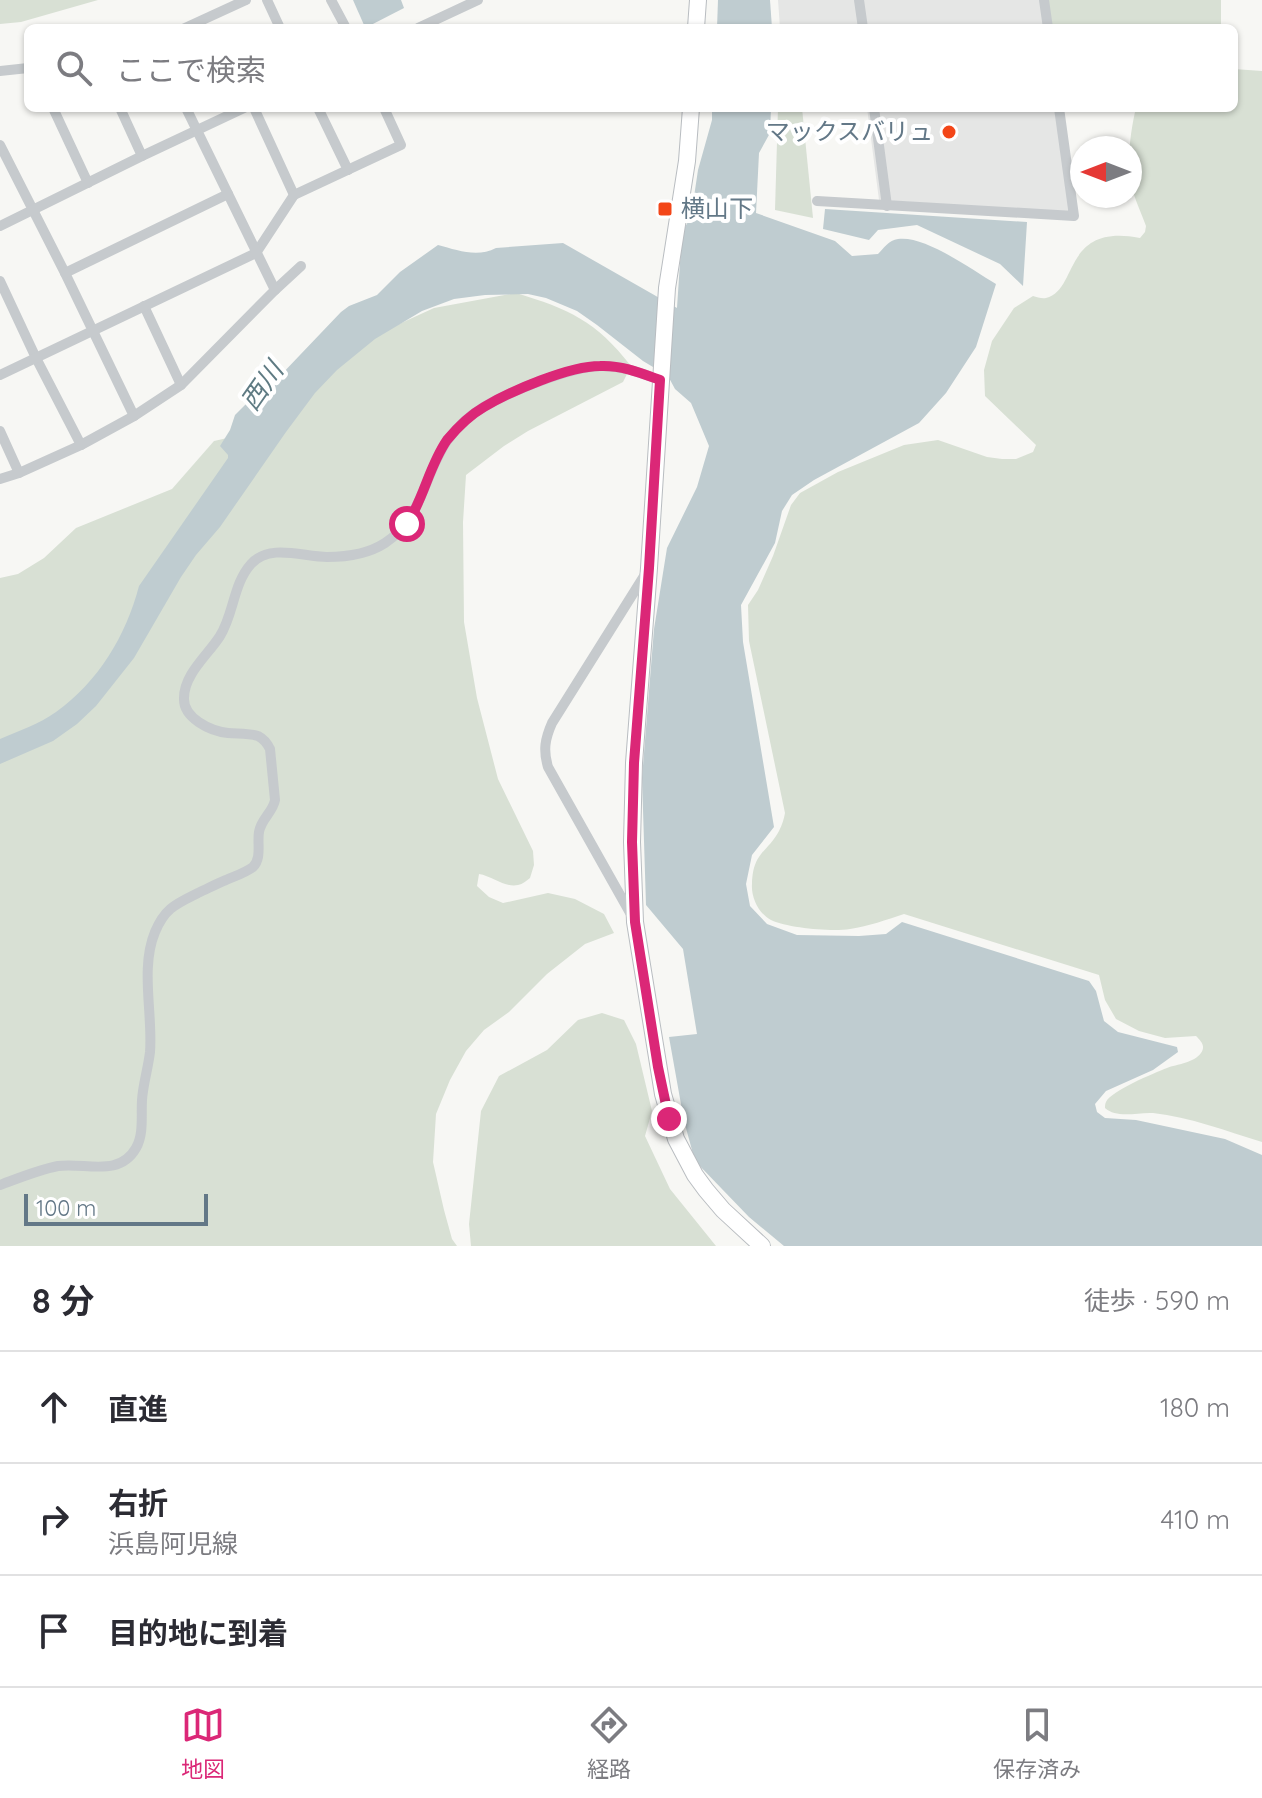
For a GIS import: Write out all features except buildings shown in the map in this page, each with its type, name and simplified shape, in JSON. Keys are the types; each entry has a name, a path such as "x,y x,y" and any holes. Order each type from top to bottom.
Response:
{"main road":[{"path":"696,24 698,0"},
{"path":"691,112 687,161 667,288 660,377 634,763 632,842 635,922 663,1094 676,1139 706,1190 762,1246"}],"street":[{"path":"193,24 246,0"},
{"path":"267,0 278,24"},
{"path":"331,0 344,24"},
{"path":"427,24 478,0"},
{"path":"859,0 862,24"},
{"path":"1044,0 1047,24"},
{"path":"210,16 214,24"},
{"path":"0,71 24,68"},
{"path":"55,112 88,183"},
{"path":"122,112 142,156"},
{"path":"188,112 275,290"},
{"path":"0,226 236,112"},
{"path":"256,112 294,195"},
{"path":"320,112 348,170"},
{"path":"0,375 256,253 294,195 401,145 386,112"},
{"path":"875,112 887,206"},
{"path":"817,201 1074,216 1060,112"},
{"path":"0,145 134,416"},
{"path":"65,273 228,194"},
{"path":"0,479 81,445 134,416 181,385 301,266"},
{"path":"0,281 3,296 81,445"},
{"path":"144,306 181,385"},
{"path":"0,1185 39,1170 61,1166 109,1167 119,1164 136,1148 141,1131 142,1087 150,1053 147,962 153,935 167,910 177,902 241,874 257,862 260,829 275,800 268,744 260,737 221,732 197,721 189,715 183,700 194,671 227,623 242,576 250,566 271,553 351,556 386,543 407,524 416,510 448,440 464,422 502,398 578,368 624,367 660,377"},
{"path":"0,431 19,473"},
{"path":"635,922 548,767 544,748 552,723 649,568"}],"shaded area":[{"path":"0,0 98,0 21,22 0,24"},
{"path":"353,0 401,0 404,8 373,24 364,24"},
{"path":"718,0 770,0 772,24 717,24"},
{"path":"778,0 1047,0 1050,24 780,24"},
{"path":"1047,0 1221,0 1221,24 1050,24"},
{"path":"1238,69 1262,71 1262,1142 1181,1118 1153,1113 1122,1114 1105,1108 1106,1102 1116,1093 1153,1074 1194,1059 1203,1046 1196,1036 1165,1038 1139,1031 1116,1019 1105,1000 1099,975 904,914 871,925 842,930 788,925 771,920 762,913 752,889 755,865 779,831 785,813 749,641 748,605 773,556 791,505 800,493 838,472 904,445 938,440 1002,459 1016,459 1033,452 1036,445 985,396 984,370 992,341 1014,308 1033,296 1044,298 1056,293 1085,248 1097,240 1115,236 1140,238 1145,232 1139,208 1142,208 1142,136 1131,136 1135,112 1238,112"},
{"path":"712,112 771,112 770,133 759,153 756,213 835,241 852,256 878,254 898,239 921,242 996,284 976,347 946,393 919,423 792,495 782,511 775,543 741,605 743,642 774,827 752,855 746,884 750,906 767,924 797,935 886,934 902,922 1089,981 1096,991 1104,1021 1118,1032 1177,1047 1178,1052 1153,1070 1106,1091 1095,1104 1097,1112 1105,1118 1136,1120 1225,1139 1262,1155 1262,1246 784,1246 749,1217 695,1161 684,1121 669,1037 697,1034 683,949 646,905 642,778 654,629 667,548 697,487 709,446 691,403 675,389 668,376 577,311 546,298 528,294 454,299 422,311 375,339 337,370 315,393 220,527 196,555 134,658 96,706 53,741 0,764 0,739 56,712 85,687 108,656 126,623 139,586 228,458 220,446 235,415 262,388 279,377 341,312 377,295 400,272 438,245 474,253 496,248 563,243 677,308 682,232 691,217 698,170"},
{"path":"778,112 802,112 813,218 775,210"},
{"path":"868,112 1060,112 1072,212 879,200"},
{"path":"825,209 1027,222 1023,286 1000,264 917,225 878,230 869,240 823,229"},
{"path":"516,293 566,311 593,327 631,366 623,382 528,431 466,475 464,622 477,698 498,779 533,851 534,865 530,878 520,885 508,885 479,874 477,886 489,897 503,903 548,893 575,899 604,914 614,933 585,944 547,974 509,1012 484,1030 466,1051 450,1080 436,1114 433,1162 452,1239 457,1246 0,1246 0,578 18,574 44,558 76,528 172,489 214,441 290,424 326,375 375,335 434,308"},
{"path":"602,1013 624,1020 636,1044 652,1111 645,1136 670,1189 716,1246 471,1246 469,1224 481,1111 499,1076 547,1050 578,1020"}],"place":[{"name":"マックスバリュ","path":"949,132"},
{"name":"横山下","path":"665,209"}],"route":[{"path":"407,524 448,440 482,408 578,368 624,367 660,380 634,763 632,842 635,922 669,1119"}],"water label":[{"name":"西川","path":"262,386"}]}
